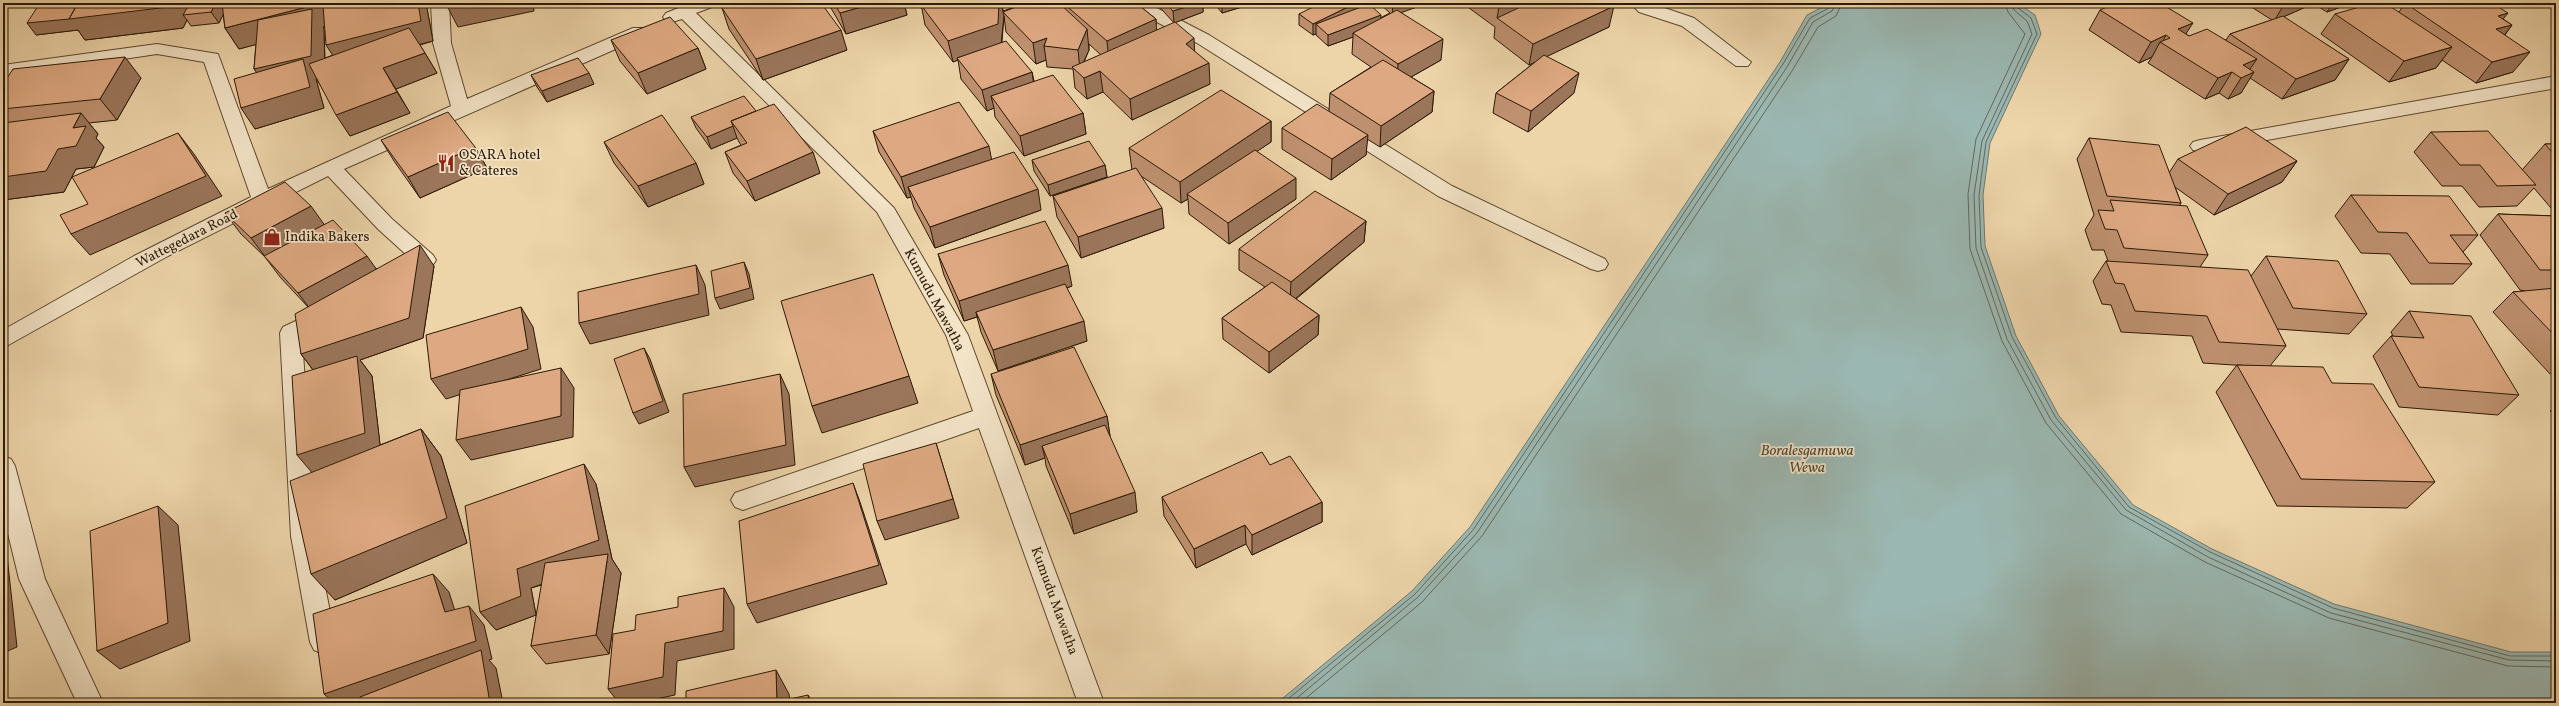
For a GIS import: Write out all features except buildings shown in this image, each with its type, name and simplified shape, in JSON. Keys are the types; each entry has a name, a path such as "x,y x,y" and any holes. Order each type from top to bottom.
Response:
{"street":[{"path":"440,3 442,43 461,109"},
{"name":"Wattegedara Road","path":"3,340 161,251 262,201 461,109 706,3"},
{"path":"1134,3 1203,40 1445,191 1598,264"},
{"path":"1639,3 1645,8 1688,22 1742,62"},
{"name":"Kumudu Mawatha","path":"685,12 884,208 956,336 1091,703"},
{"path":"3,71 158,50 212,58 262,201"},
{"path":"2200,146 2556,82"},
{"path":"332,168 385,224 426,260 399,274"},
{"path":"327,665 303,536 291,333 338,308"},
{"path":"743,500 986,416"},
{"path":"3,466 32,579 90,703"}],"water":[{"name":"Boralesgamuwa Wewa","path":"1830,3 2018,3 2035,15 2041,34 1990,143 1983,195 1985,246 2016,336 2059,416 2133,505 2212,549 2334,604 2511,652 2556,652 2556,703 1277,703 1412,591 1470,527 1780,62 1807,15"}],"place":[{"name":"OSARA hotel & Cateres","path":"446,163"},
{"name":"Indika Bakers","path":"272,237"}]}
